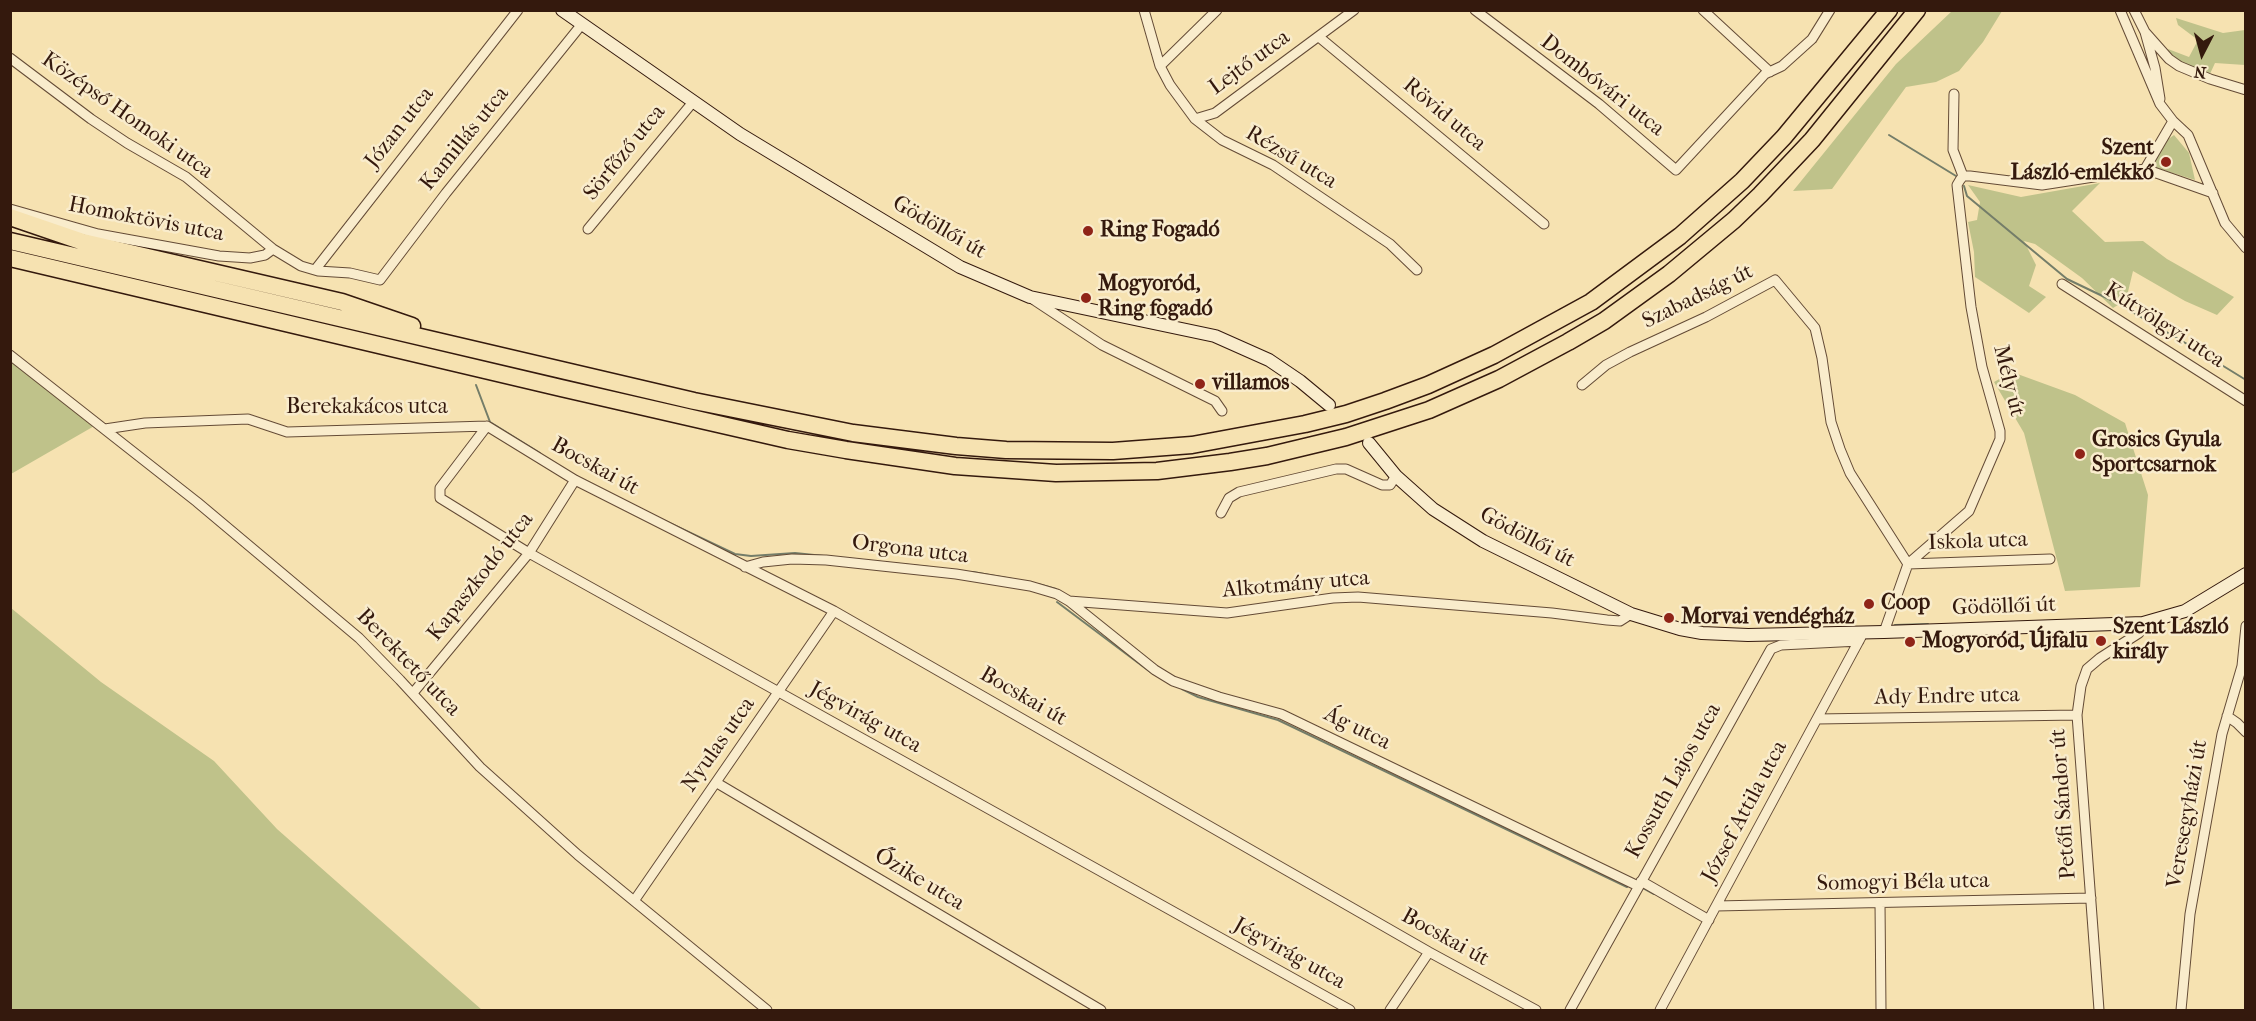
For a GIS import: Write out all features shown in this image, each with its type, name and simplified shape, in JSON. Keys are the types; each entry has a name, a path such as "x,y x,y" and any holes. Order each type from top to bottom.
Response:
{"highway":[{"path":"10,241 483,352 786,421 853,433 956,446 1044,451 1151,449 1222,441 1315,422 1385,401 1428,385 1494,355 1591,302 1680,236 1742,181 1784,137 1889,10"},
{"path":"10,258 561,388 846,450 955,466 1056,473 1157,471 1230,462 1267,456 1346,437 1429,410 1499,379 1604,321 1670,274 1760,195 1812,140 1917,10"},
{"path":"10,217 83,242 342,302 483,352"}],"main road":[{"name":"Gödöllői út","path":"562,10 740,134 960,267 1030,297 1215,336 1269,360 1300,381 1329,405"},
{"name":"Gödöllői út","path":"1369,443 1396,476 1433,509 1483,541 1631,614 1680,629 1710,634 1861,637 1884,632 2143,623 2185,611 2246,574"}],"street":[{"name":"Józan utca","path":"315,270 518,10"},
{"name":"Rézsű utca","path":"1144,10 1160,66 1170,85 1195,119 1222,140 1273,165 1382,238 1417,270"},
{"path":"1160,66 1217,10"},
{"name":"Lejtő utca","path":"1195,119 1215,113 1354,10"},
{"name":"Dombóvári utca","path":"1475,10 1599,104 1676,170 1770,72"},
{"path":"1703,10 1770,72 1782,66 1812,39 1830,10"},
{"path":"2120,10 2160,104 2188,135 2225,224 2246,248"},
{"path":"2134,10 2145,32 2157,79 2160,104"},
{"name":"Kamillás utca","path":"380,280 446,193 582,24"},
{"path":"2145,32 2169,59 2179,66 2246,90"},
{"name":"Rövid utca","path":"1319,37 1544,224"},
{"name":"Középső Homoki utca","path":"10,58 100,125 186,177 273,249 301,266 380,280"},
{"path":"1954,94 1953,150 1964,176 2043,185 2145,169 2213,193"},
{"name":"Sörfőző utca","path":"588,229 693,102"},
{"path":"2145,169 2173,121"},
{"name":"Mély út","path":"1884,632 1908,564 1969,511 2000,440 2001,431 1983,367 1963,248 1957,185 1964,176"},
{"name":"Homoktövis utca","path":"10,209 98,234 219,256 250,258 265,255 273,249"},
{"name":"Szabadság út","path":"1582,385 1606,365 1775,280 1815,328 1822,358 1831,422 1839,449 1850,473 1908,564"},
{"name":"Kútvölgyi utca","path":"2062,284 2246,401"},
{"path":"1030,297 1102,345 1215,400 1222,411"},
{"name":"Berektető utca","path":"10,355 105,429 352,632 413,693 480,767 578,855 767,1011"},
{"name":"Berekakácos utca","path":"105,429 145,423 248,419 286,432 488,426"},
{"name":"Bocskai út","path":"488,426 575,480 834,611 1536,1011"},
{"name":"Jégvirág utca","path":"488,426 440,488 440,498 529,553 1350,1011"},
{"path":"1221,513 1229,498 1239,492 1336,469 1346,469 1382,485 1390,485 1396,476"},
{"name":"Kapaszkodó utca","path":"413,693 529,553 575,480"},
{"name":"Iskola utca","path":"1908,564 2050,558"},
{"name":"Orgona utca","path":"745,567 763,562 792,559 850,562 1007,582 1045,590 1069,601"},
{"name":"Alkotmány utca","path":"1069,601 1227,613 1323,599 1358,597 1543,612 1620,621 1631,614"},
{"name":"Ág utca","path":"1069,601 1129,650 1173,681 1219,697 1281,714 1639,883 1709,920"},
{"name":"Nyulas utca","path":"634,901 834,611"},
{"name":"Petőfi Sándor út","path":"2099,1011 2077,715 2081,686 2087,669 2139,633 2143,623"},
{"name":"Veresegyházi út","path":"2181,1011 2190,914 2222,734 2242,666 2246,626"},
{"name":"Kossuth Lajos utca","path":"1570,1011 1639,883 1771,649 1781,645 1861,637"},
{"name":"József Attila utca","path":"1660,1011 1861,637"},
{"name":"Ady Endre utca","path":"1817,719 2077,715"},
{"path":"2227,716 2246,732"},
{"name":"Őzike utca","path":"717,783 1101,1011"},
{"name":"Somogyi Béla utca","path":"1716,906 2091,898"},
{"path":"1880,903 1881,1011"},
{"path":"1390,1011 1429,952"}],"green space":[{"path":"1952,11 2002,11 1983,42 1959,71 1936,82 1906,87 1832,189 1793,191 1896,64"},
{"path":"2176,18 2223,33 2245,30 2245,65 2215,63 2209,76 2170,56 2168,49 2189,57 2198,40 2178,25"},
{"path":"2174,135 2189,153 2195,180 2154,167 2160,145"},
{"path":"2100,183 2072,211 2105,242 2143,241 2167,259 2234,297 2217,315 2185,301 2133,271 2126,300 2113,308 2082,278 2035,244 2024,241 2036,265 2029,286 2046,297 2029,313 1975,277 1974,252 1968,222 1977,220 1980,202 1968,185 2021,197"},
{"path":"10,361 96,425 11,474 10,474"},
{"path":"2012,372 2075,395 2125,423 2148,495 2140,587 2065,591 2024,433 1994,382"},
{"path":"11,608 101,682 214,761 277,829 482,1010 11,1010"}],"waterway":[{"path":"1889,135 1956,176"},
{"path":"1964,186 1967,196 2067,279 2115,302 2246,380"},
{"path":"476,385 490,422 540,453"},
{"path":"661,519 735,554 751,556 795,553 929,567"},
{"path":"973,572 1012,579"},
{"path":"1038,584 1056,589"},
{"path":"1057,602 1153,674"},
{"path":"1895,625 1928,624"},
{"path":"1182,689 1198,697 1278,720 1627,887"},
{"path":"1643,888 1654,894"}],"place":[{"name":"Szent László-emlékkő","path":"2166,162"},
{"name":"Ring Fogadó","path":"1088,231"},
{"name":"Mogyoród, Ring fogadó","path":"1086,298"},
{"name":"villamos","path":"1200,384"},
{"name":"Grosics Gyula Sportcsarnok","path":"2080,454"},
{"name":"Coop","path":"1869,604"},
{"name":"Morvai vendégház","path":"1669,618"},
{"name":"Szent László király","path":"2101,641"},
{"name":"Mogyoród, Újfalu","path":"1910,642"}]}
